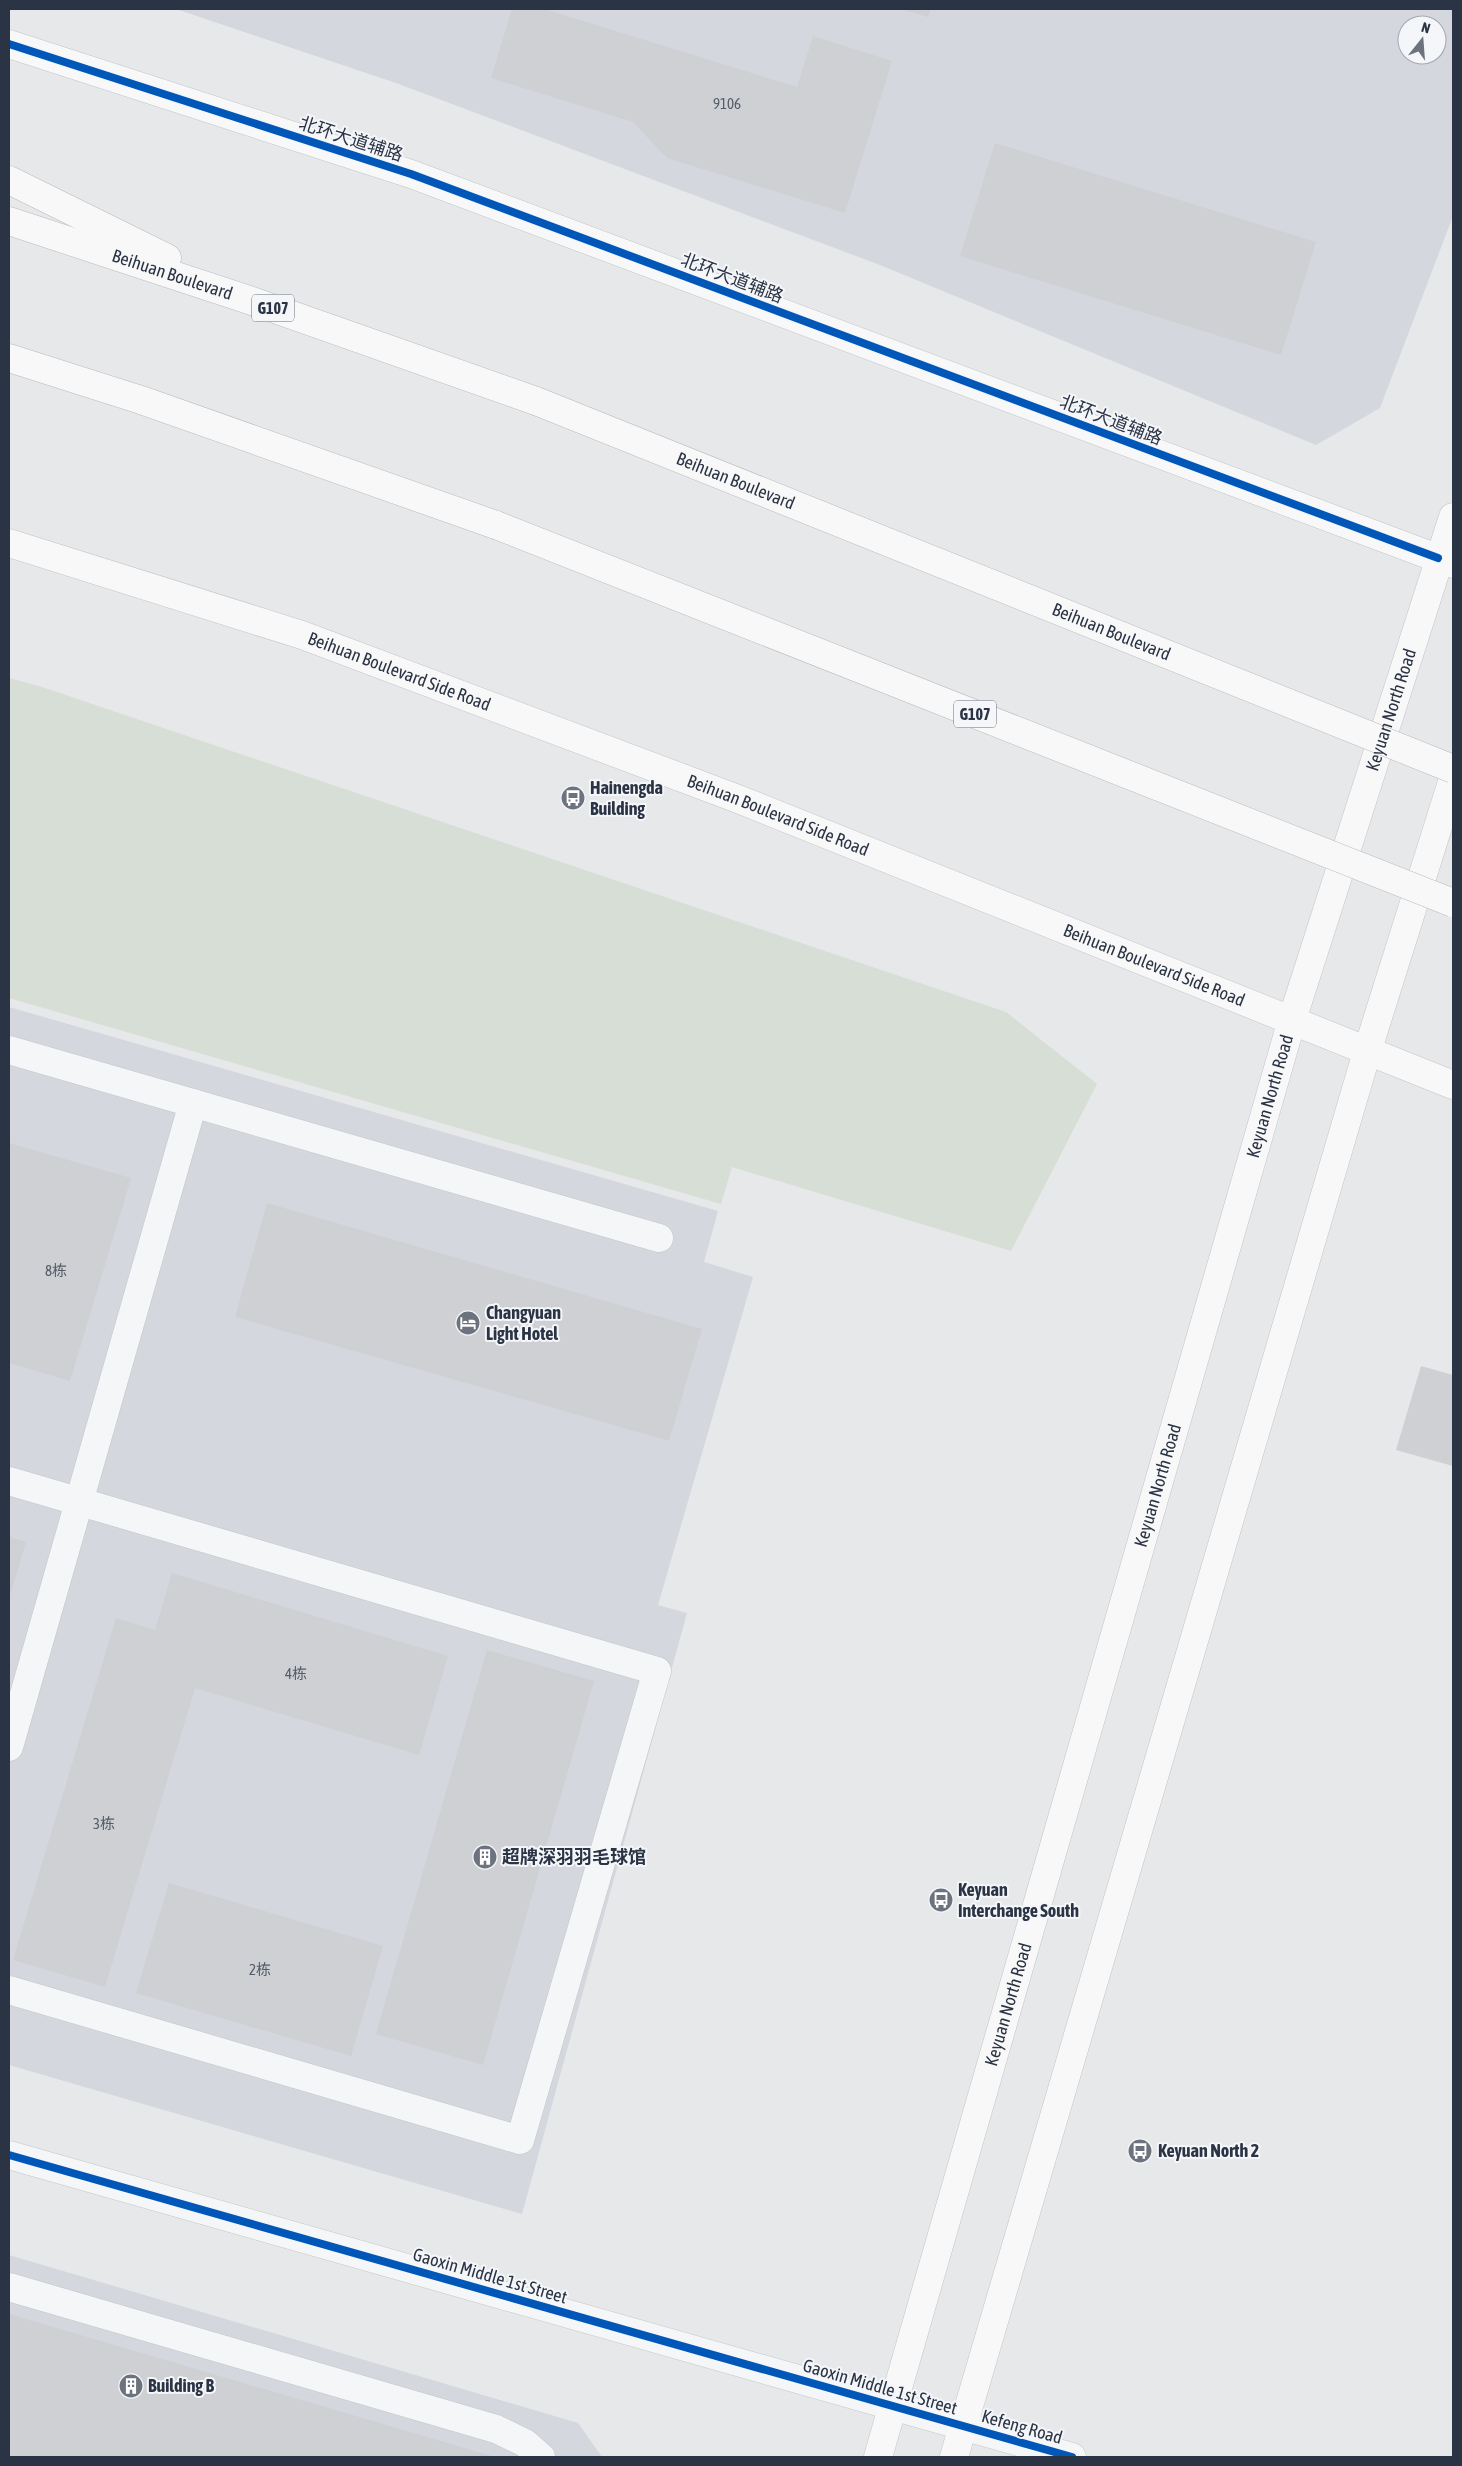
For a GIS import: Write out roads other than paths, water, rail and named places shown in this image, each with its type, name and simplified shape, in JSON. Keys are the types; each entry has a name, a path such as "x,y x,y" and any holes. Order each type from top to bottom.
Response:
{"main road":[{"name":"北环大道辅路","path":"9,44 411,174 1446,561"},
{"path":"9,180 255,302"},
{"name":"Beihuan Boulevard","path":"9,221 255,302 536,402 1453,769"},
{"name":"G107","path":"9,358 141,400 496,525 1453,903"},
{"name":"Keyuan North Road","path":"878,2457 1292,1020 1446,561 1453,517"},
{"name":"Beihuan Boulevard Side Road","path":"9,543 302,635 738,799 1453,1085"},
{"path":"954,2457 1367,1052 1453,778"}],"street":[{"path":"9,1050 659,1238"},
{"path":"9,1747 193,1103"},
{"path":"9,1481 657,1671 520,2140 9,1990"},
{"name":"Gaoxin Middle 1st Street","path":"9,2155 963,2426"},
{"path":"9,2287 496,2429 525,2443 541,2457"},
{"name":"Kefeng Road","path":"963,2426 1072,2457"}],"place":[{"name":"Hainengda Building","path":"573,798"},
{"name":"Changyuan Light Hotel","path":"468,1323"},
{"name":"超牌深羽羽毛球馆","path":"485,1857"},
{"name":"Keyuan Interchange South","path":"941,1900"},
{"name":"Keyuan North 2","path":"1140,2151"},
{"name":"Building B","path":"131,2386"}]}
